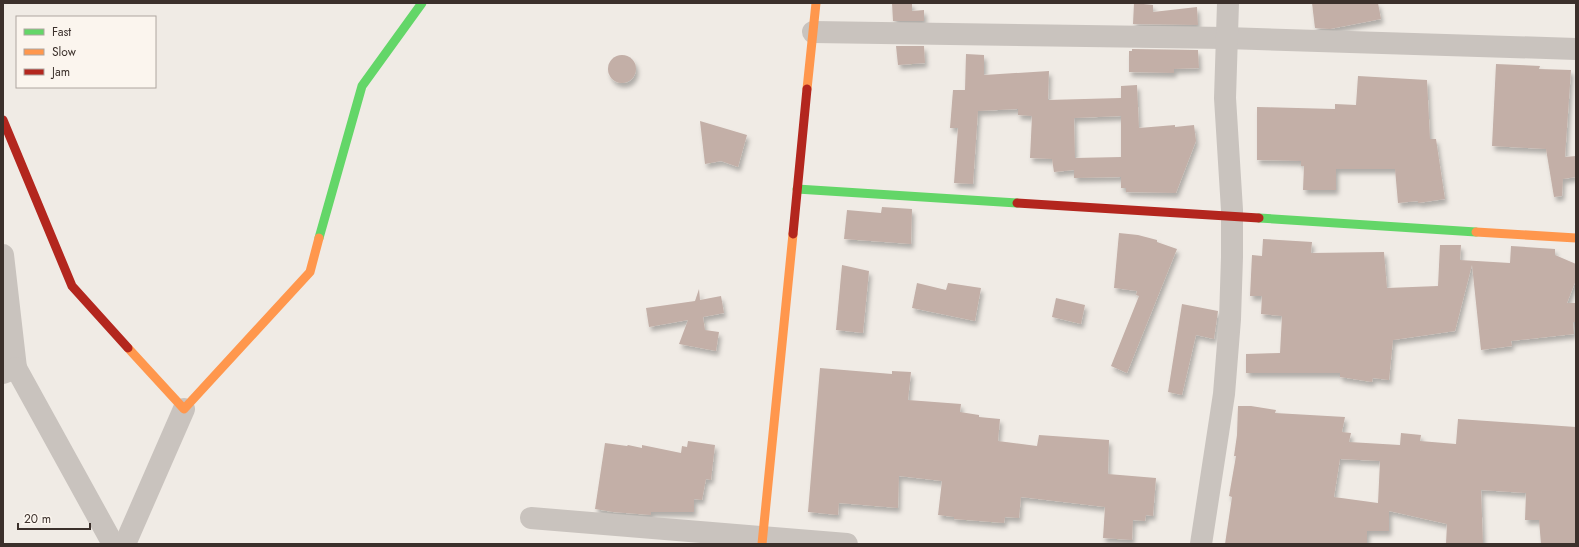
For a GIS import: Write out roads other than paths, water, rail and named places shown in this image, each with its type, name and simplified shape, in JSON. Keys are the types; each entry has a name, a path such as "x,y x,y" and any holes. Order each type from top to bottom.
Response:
{"street":[{"path":"125,544 184,409 310,272 362,86 422,3"},
{"path":"762,544 816,3"},
{"path":"1201,544 1224,394 1230,311 1232,210 1225,98 1228,3"},
{"path":"813,32 1226,38 1576,49"},
{"path":"3,120 72,286 184,409"},
{"path":"798,190 1576,238"},
{"path":"3,255 10,371 113,544"},
{"path":"531,518 847,544"}]}
